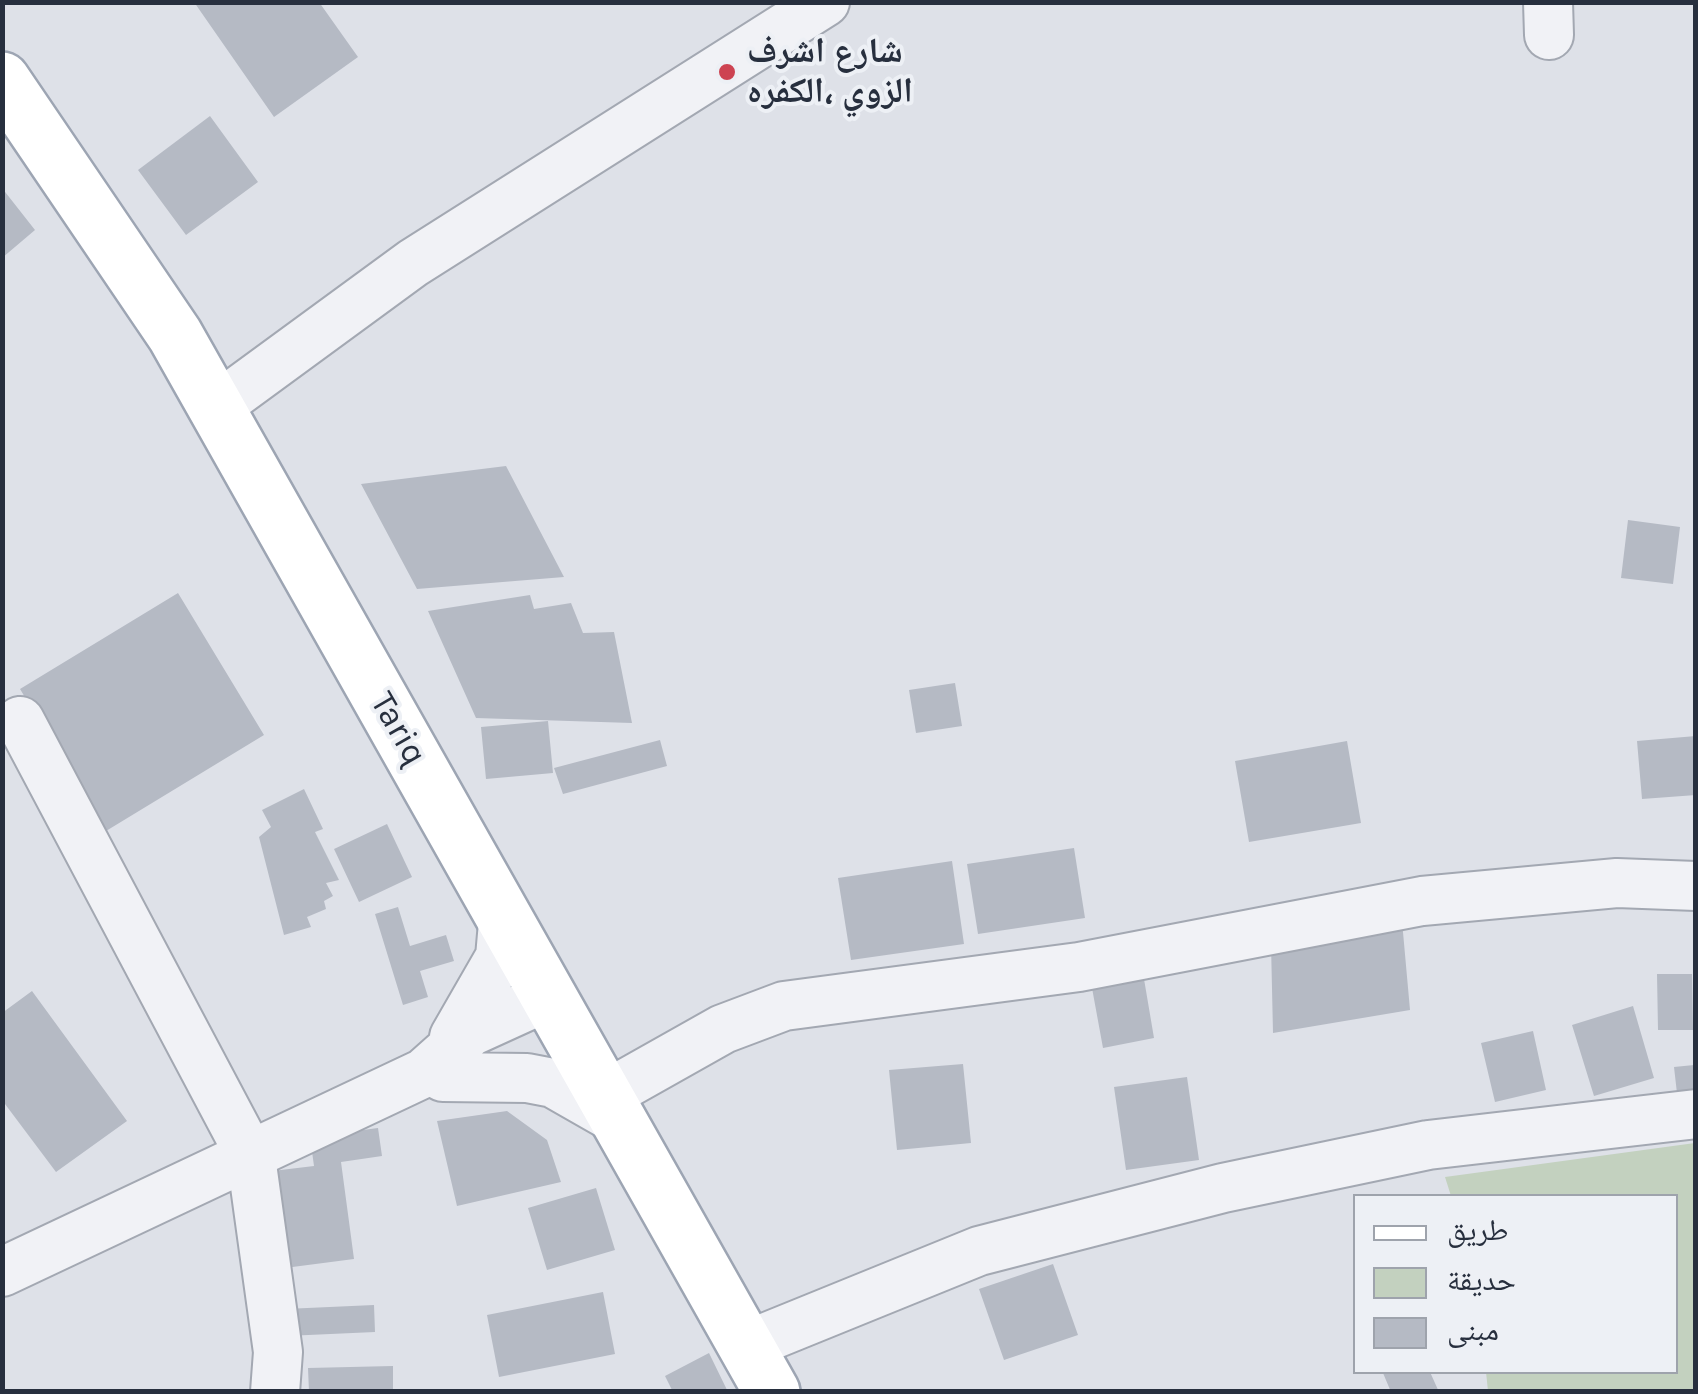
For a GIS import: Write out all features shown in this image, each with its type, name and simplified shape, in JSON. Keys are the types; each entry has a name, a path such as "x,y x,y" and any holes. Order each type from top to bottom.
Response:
{"main road":[{"name":"Tariq","path":"2,80 122,254 215,408 759,1369"}],"street":[{"path":"215,408 413,262 826,2"},
{"path":"20,721 251,1156 278,1352 275,1392"},
{"path":"436,1069 552,1083 610,1107 723,1030 784,1006 1079,967 1422,901 1617,883 1696,886"},
{"path":"436,1069 500,957 504,923"},
{"path":"436,1069 470,1032 502,1014 549,996"},
{"path":"2,1272 436,1069 547,1058 577,1046"},
{"path":"759,1369 979,1250 1223,1188 1428,1145 1696,1114"}],"green space":[{"path":"1695,1143 1695,1391 1488,1391 1486,1374 1678,1374 1678,1194 1450,1194 1445,1177"}],"building":[{"path":"194,2 319,2 358,57 274,117"},
{"path":"210,116 258,182 186,235 138,170"},
{"path":"2,188 35,230 2,258"},
{"path":"506,466 564,577 417,589 361,484"},
{"path":"1628,520 1680,527 1673,584 1621,578"},
{"path":"178,593 264,735 106,831 20,689"},
{"path":"530,595 534,609 571,603 583,633 614,632 632,723 476,718 428,611"},
{"path":"955,683 962,726 916,733 909,690"},
{"path":"548,721 553,773 486,779 481,727"},
{"path":"1696,736 1696,795 1642,799 1637,741"},
{"path":"660,740 667,766 563,794 554,768"},
{"path":"1347,741 1361,823 1249,842 1235,761"},
{"path":"304,789 323,829 315,832 339,880 326,883 333,896 324,901 326,909 307,917 311,927 284,935 259,837 271,827 262,810"},
{"path":"387,824 412,877 359,902 334,849"},
{"path":"1074,848 1085,918 978,934 967,864"},
{"path":"952,861 964,944 851,960 838,878"},
{"path":"398,907 410,946 446,935 454,961 420,971 428,997 403,1005 375,914"},
{"path":"1402,921 1410,1010 1273,1033 1271,944"},
{"path":"1657,974 1692,974 1693,1030 1658,1030"},
{"path":"1144,979 1154,1038 1103,1048 1092,988"},
{"path":"32,991 127,1121 56,1172 2,1100 2,1013"},
{"path":"1633,1006 1654,1078 1594,1096 1572,1025"},
{"path":"1533,1031 1546,1090 1495,1102 1481,1043"},
{"path":"963,1064 971,1143 897,1150 889,1070"},
{"path":"1694,1065 1696,1100 1678,1102 1674,1067"},
{"path":"1187,1077 1199,1160 1126,1170 1114,1087"},
{"path":"507,1111 547,1140 561,1182 457,1206 437,1121"},
{"path":"378,1128 382,1156 341,1162 354,1259 277,1269 264,1172 314,1166 310,1137"},
{"path":"596,1188 615,1250 547,1270 528,1208"},
{"path":"1053,1264 1078,1335 1004,1360 979,1289"},
{"path":"603,1292 615,1354 499,1377 487,1315"},
{"path":"374,1305 375,1332 286,1336 285,1309"},
{"path":"709,1353 728,1392 673,1392 665,1376"},
{"path":"393,1366 393,1392 309,1392 308,1368"},
{"path":"1383,1374 1431,1374 1439,1392 1391,1392"}],"place":[{"name":"شارع اشرف الزوي ،الكفره","path":"727,72"}]}
